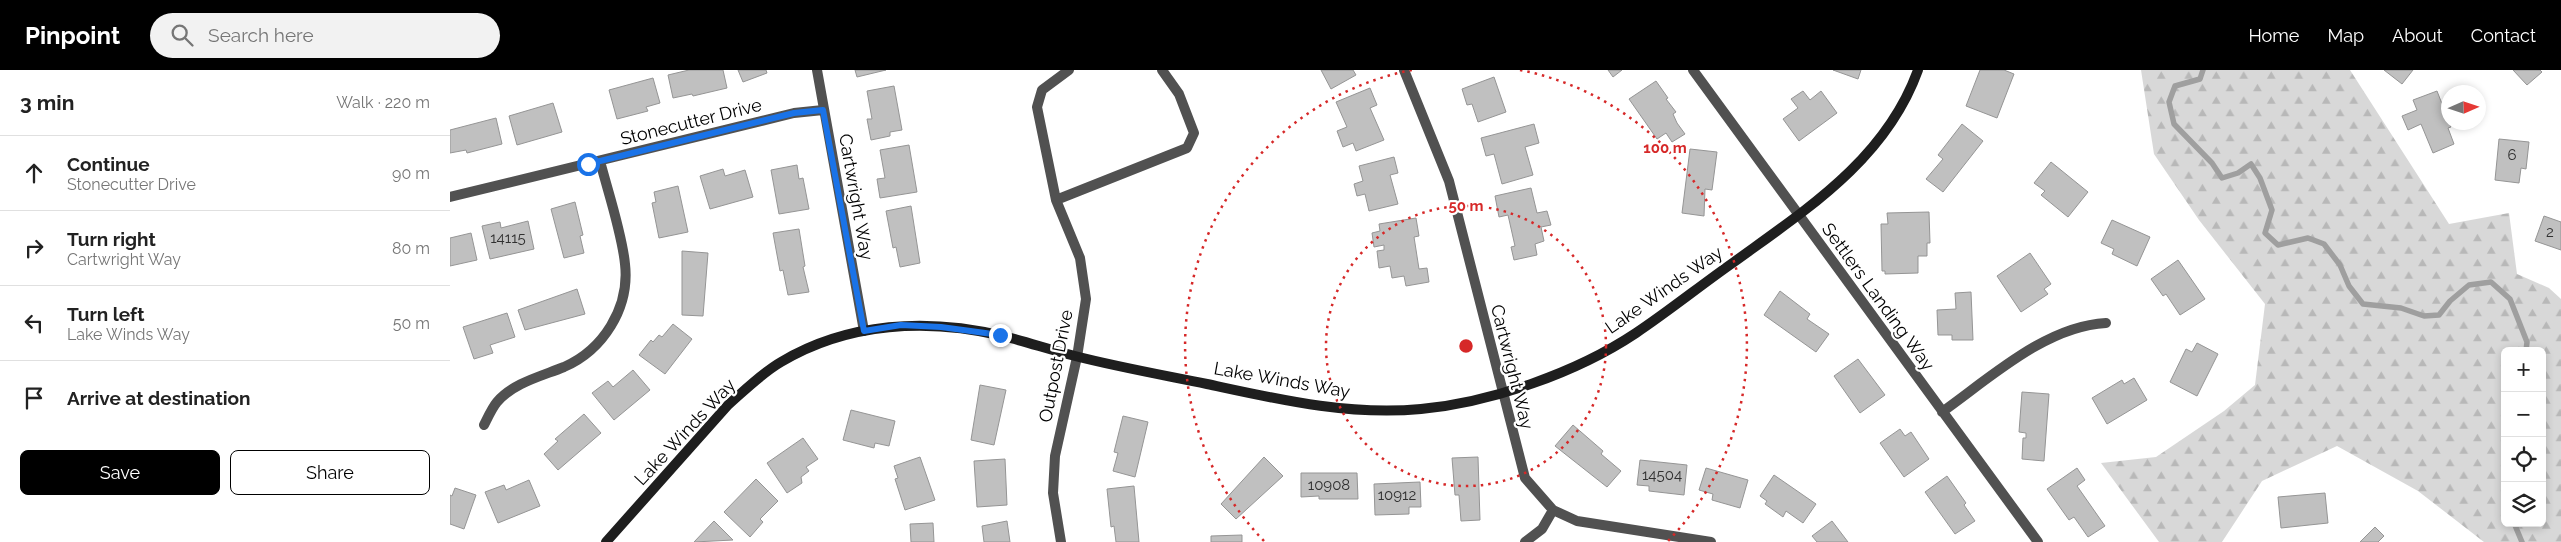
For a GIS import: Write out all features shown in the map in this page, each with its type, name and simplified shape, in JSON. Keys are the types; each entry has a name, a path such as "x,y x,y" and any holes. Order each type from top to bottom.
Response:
{"street":[{"name":"Cartwright Way","path":"817,70 864,331"},
{"name":"Outpost Drive","path":"1061,542 1053,494 1055,456 1077,357 1086,299 1080,258 1056,200 1037,107 1042,90 1069,70"},
{"path":"1056,200 1187,148 1194,133 1179,94 1162,70"},
{"name":"Cartwright Way","path":"1404,70 1449,181 1501,392 1525,478 1553,510 1577,522 1711,542"},
{"name":"Settlers Landing Way","path":"1693,70 2038,542"},
{"name":"Lake Winds Way","path":"606,542 728,405 751,385 778,364 806,348 864,331 901,325 941,327 1000,335 1077,357 1296,403 1345,409 1420,409 1501,392 1544,379 1583,363 1634,334 1798,215 1856,167 1893,121 1912,86 1918,70"},
{"name":"Stonecutter Drive","path":"450,197 794,113 823,110"},
{"path":"484,425 497,402 513,388 579,360 599,344 612,325 626,287 625,263 600,161"},
{"path":"1942,412 2028,351 2065,331 2088,324 2106,323"},
{"path":"1525,542 1542,529 1553,510"}],"green space":[{"path":"2141,70 2350,70 2449,224 2509,213 2517,274 2549,288 2561,299 2561,542 2484,542 2418,491 2337,446 2262,481 2222,542 2159,542 2101,463 2156,457 2224,411 2255,385 2265,304 2199,220 2154,154"}],"building":[{"path":"689,70 723,70 727,88 693,96 692,94 673,98 668,75"},
{"path":"738,70 766,70 767,73 743,82"},
{"path":"855,70 886,70 857,77"},
{"path":"1321,70 1353,70 1356,75 1331,89"},
{"path":"1608,70 1622,70 1613,77"},
{"path":"1833,70 1861,70 1858,79"},
{"path":"1980,70 2004,70 2014,74 1997,118 1966,106"},
{"path":"2384,70 2413,70 2402,84"},
{"path":"2513,70 2540,70 2542,72 2527,85"},
{"path":"1494,77 1506,112 1478,122 1472,104 1467,105 1462,89"},
{"path":"653,78 660,103 646,107 648,111 617,119 609,90"},
{"path":"1656,81 1676,112 1673,114 1685,134 1672,142 1666,133 1657,139 1629,99"},
{"path":"894,86 902,130 890,132 890,136 871,140 867,119 872,119 867,91"},
{"path":"1370,88 1377,105 1370,108 1384,140 1356,151 1353,143 1343,147 1337,131 1347,127 1336,102"},
{"path":"1803,91 1810,100 1821,91 1837,113 1799,141 1783,119 1798,108 1791,99"},
{"path":"2437,91 2441,101 2441,130 2449,130 2454,144 2433,153 2421,124 2408,130 2402,116 2417,110 2413,100"},
{"path":"553,103 562,132 517,145 509,116"},
{"path":"496,118 502,144 467,153 466,150 450,153 450,130"},
{"path":"1534,124 1539,143 1525,147 1533,175 1502,184 1494,154 1486,156 1481,138"},
{"path":"1962,124 1983,141 1943,192 1926,179 1943,159 1938,155"},
{"path":"2499,139 2529,142 2526,169 2521,168 2519,183 2495,180"},
{"path":"909,145 917,192 880,198 877,179 885,178 880,150"},
{"path":"1690,149 1717,152 1712,190 1705,189 1704,216 1682,213"},
{"path":"1394,157 1398,173 1390,175 1398,204 1369,211 1365,194 1357,196 1354,184 1363,181 1359,166"},
{"path":"2051,162 2088,192 2068,217 2041,195 2045,191 2034,183"},
{"path":"797,165 799,179 803,178 809,209 779,214 771,170"},
{"path":"723,169 725,176 745,170 753,197 710,209 700,176"},
{"path":"678,186 688,232 659,238 652,203 656,202 654,192"},
{"path":"1531,188 1537,213 1547,211 1551,225 1541,227 1544,241 1535,244 1537,255 1514,260 1511,247 1515,246 1508,215 1499,217 1495,196"},
{"path":"575,202 583,235 580,236 584,253 564,258 551,209"},
{"path":"911,206 920,263 900,267 896,247 893,248 886,211"},
{"path":"1929,212 1930,243 1927,243 1927,256 1918,256 1918,273 1885,274 1885,271 1882,271 1881,224 1888,224 1887,213"},
{"path":"2544,216 2561,222 2561,250 2535,241"},
{"path":"1416,218 1419,236 1414,237 1419,269 1427,268 1429,282 1406,286 1404,276 1392,278 1390,266 1379,268 1377,251 1384,250 1384,245 1374,247 1372,233 1380,231 1379,224"},
{"path":"2112,220 2150,237 2137,266 2112,254 2114,249 2101,243"},
{"path":"528,221 534,249 490,259 482,226 500,222 501,228"},
{"path":"799,229 805,266 803,267 809,292 788,295 783,270 780,271 773,233"},
{"path":"471,233 477,260 450,266 450,238"},
{"path":"682,251 708,253 703,316 682,315"},
{"path":"2030,253 2051,284 2044,289 2048,294 2021,312 1997,276"},
{"path":"2178,260 2205,299 2180,315 2166,294 2163,296 2151,279"},
{"path":"577,289 585,314 525,330 518,310"},
{"path":"1780,291 1810,314 1807,319 1829,334 1816,352 1764,315"},
{"path":"1971,292 1973,340 1952,340 1952,335 1938,335 1937,310 1956,309 1955,293"},
{"path":"507,313 515,337 490,345 493,353 474,359 463,327"},
{"path":"673,324 692,339 665,374 639,355 651,340 653,342 659,335 662,337"},
{"path":"2197,343 2218,354 2197,396 2170,382 2186,349 2192,352"},
{"path":"1858,359 1885,395 1860,413 1834,376"},
{"path":"633,370 650,390 614,420 592,393 608,381 613,387"},
{"path":"2134,378 2147,400 2107,424 2092,398 2122,380 2124,384"},
{"path":"980,385 1006,390 994,445 971,440"},
{"path":"2022,392 2049,394 2044,461 2022,459 2023,438 2026,438 2026,433 2019,432"},
{"path":"851,410 895,421 889,446 875,443 874,448 843,440"},
{"path":"584,414 601,433 558,470 544,454 558,441 555,439"},
{"path":"1123,416 1148,422 1135,477 1113,471 1118,453 1114,452"},
{"path":"1573,425 1603,451 1601,454 1621,471 1607,487 1555,446"},
{"path":"1900,429 1905,436 1911,432 1929,459 1904,477 1880,443"},
{"path":"803,438 818,459 806,467 809,471 801,477 802,483 787,493 767,463"},
{"path":"920,457 935,500 905,510 895,479 898,478 894,466"},
{"path":"1264,457 1283,476 1236,519 1221,504"},
{"path":"1478,457 1480,520 1461,521 1459,495 1455,495 1452,458"},
{"path":"1005,459 1007,505 977,507 974,461"},
{"path":"1640,460 1687,465 1684,495 1649,491 1649,486 1637,485"},
{"path":"1706,468 1748,480 1740,508 1712,500 1713,494 1699,490"},
{"path":"2077,468 2085,480 2077,486 2105,526 2088,537 2074,517 2069,520 2047,489"},
{"path":"1301,473 1357,473 1358,499 1319,499 1319,496 1301,497"},
{"path":"1774,475 1816,504 1803,523 1786,511 1783,517 1765,504 1767,501 1760,496"},
{"path":"1947,476 1966,503 1964,505 1975,521 1955,534 1925,492"},
{"path":"756,479 778,501 760,519 763,522 750,537 724,512"},
{"path":"529,480 540,506 498,523 485,492 504,485 506,490"},
{"path":"1420,482 1421,507 1409,507 1409,514 1375,515 1374,484"},
{"path":"1134,486 1139,542 1116,542 1114,526 1111,527 1107,489"},
{"path":"455,488 476,495 464,529 450,524 450,495 452,496"},
{"path":"2325,493 2328,523 2281,528 2278,497"},
{"path":"714,521 733,540 694,542"},
{"path":"1007,521 1010,542 984,542 982,526"},
{"path":"1832,521 1848,542 1817,542 1812,536"},
{"path":"933,523 934,542 911,542 910,524"},
{"path":"2375,527 2384,536 2378,542 2360,542"},
{"path":"1242,535 1242,542 1211,542 1211,536"}],"waterway":[{"path":"2203,70 2200,79 2175,86 2169,102 2174,124 2212,163 2222,178 2238,173 2251,164 2260,178 2272,210 2265,233 2278,245 2308,238 2324,244 2340,265 2349,286 2363,304 2401,308 2424,316 2439,315 2450,301 2469,285 2491,282 2510,299 2527,342 2526,347"},
{"path":"2516,527 2522,542"}],"route":[{"path":"588,164 794,113 823,110 864,331 901,325 941,327 1000,335"}]}
